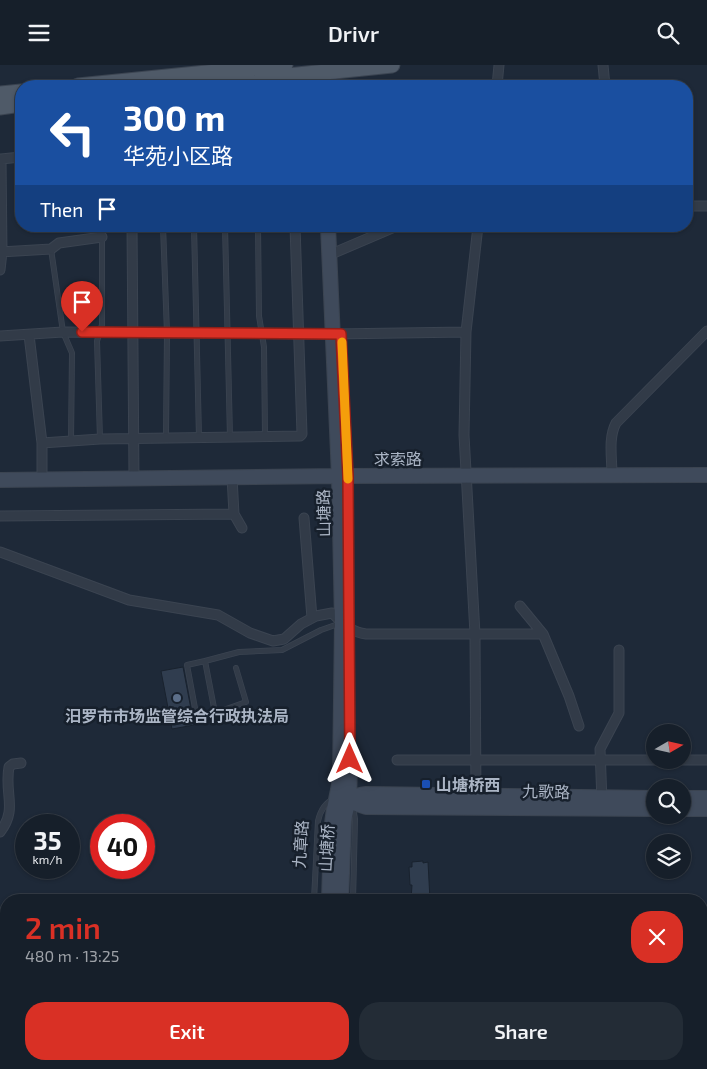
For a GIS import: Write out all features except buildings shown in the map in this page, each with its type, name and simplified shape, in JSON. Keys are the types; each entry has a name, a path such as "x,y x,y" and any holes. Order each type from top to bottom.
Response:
{"main road":[{"path":"137,80 285,65"},
{"path":"265,80 325,75 392,65"},
{"path":"0,94 15,93"},
{"path":"0,107 15,105"}],"street":[{"path":"497,80 498,65"},
{"path":"603,65 604,80"},
{"path":"0,270 1,159 15,158"},
{"path":"693,206 707,206"},
{"path":"132,232 132,439 134,479"},
{"path":"42,443 100,439 298,437 302,434 294,232"},
{"name":"山塘路","path":"329,232 333,253 344,476 346,626 342,799"},
{"name":"山塘路","path":"333,253 335,232"},
{"path":"333,253 383,232"},
{"path":"476,802 475,634 464,435 466,331 477,232"},
{"path":"1,252 51,249 59,243 102,237"},
{"path":"0,336 64,332 337,334 466,331"},
{"path":"612,475 611,439 612,430 616,423 707,331"},
{"path":"29,335 42,443 42,481"},
{"name":"求索路","path":"0,480 466,475 707,475"},
{"path":"232,477 234,514 242,528"},
{"path":"0,516 234,514"},
{"path":"304,518 312,618"},
{"path":"0,552 129,600 218,615 250,633 273,641 284,639 301,624 312,618 332,613 355,633 542,634"},
{"path":"520,606 542,634 569,696 579,726"},
{"path":"602,804 600,749 619,713 619,650"},
{"path":"397,760 646,760"},
{"path":"691,760 707,760"},
{"path":"0,832 7,823 11,810 7,780 9,767 21,763"},
{"path":"691,798 707,798"},
{"name":"九歌路","path":"342,799 366,807 476,802 602,804 646,808"},
{"name":"山塘桥","path":"329,894 332,825 342,799"},
{"name":"山塘桥","path":"341,894 344,820 342,799"},
{"name":"九歌路","path":"602,804 646,799"},
{"path":"691,809 707,809"}],"lane":[{"path":"100,439 97,341 102,325 102,232"},
{"path":"163,232 167,333 166,439"},
{"path":"194,232 199,438"},
{"path":"225,232 230,438"},
{"path":"258,232 259,316 264,347 265,437"},
{"path":"51,249 64,332 72,353 71,441"},
{"path":"236,668 246,702 197,719 187,665 239,652 282,650 321,630 346,626"},
{"path":"205,661 215,713"},
{"path":"342,799 354,810 356,819 353,894"},
{"name":"九章路","path":"314,894 320,814 329,801 342,799"}],"slow traffic":[{"path":"342,342 348,479"}],"place":[{"name":"汨罗市市场监管综合行政执法局","path":"177,698"},
{"name":"山塘桥西","path":"426,784"}],"route":[{"path":"82,332 341,334 348,476 350,759"}]}
